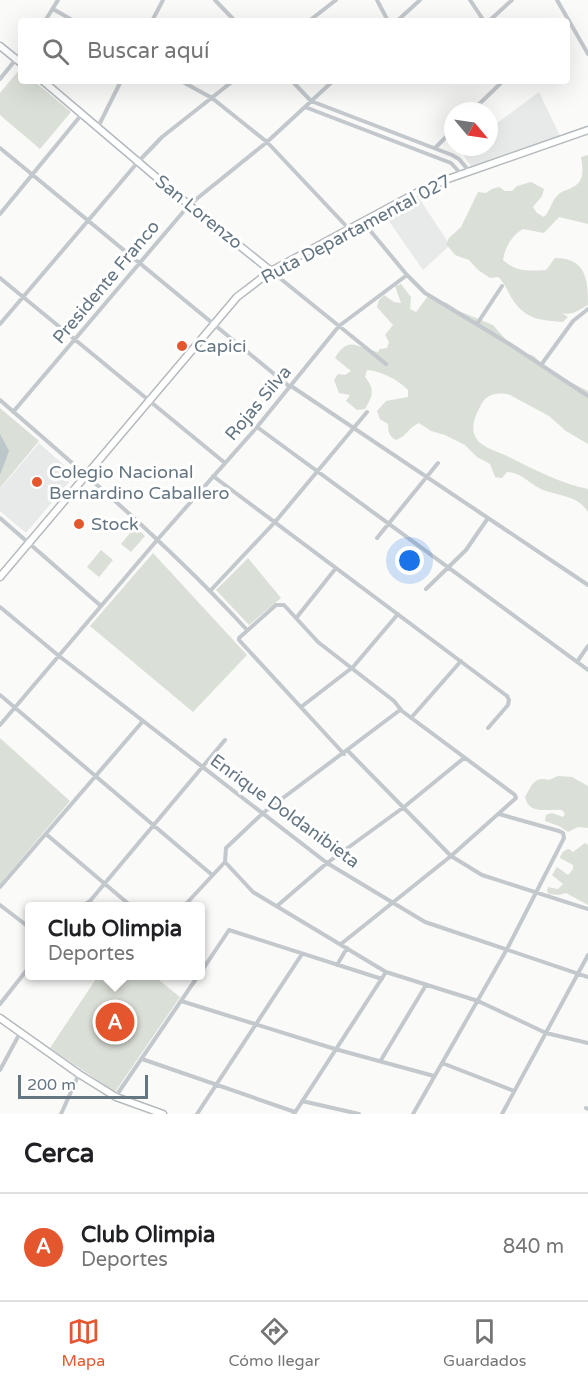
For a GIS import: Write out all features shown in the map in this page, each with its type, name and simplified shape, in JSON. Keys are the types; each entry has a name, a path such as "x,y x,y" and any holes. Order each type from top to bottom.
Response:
{"main road":[{"path":"0,46 18,60"},
{"name":"San Lorenzo","path":"47,84 189,205 271,271"},
{"name":"Ruta Departamental 027","path":"0,577 237,297 271,271 420,191 469,171 588,130"},
{"path":"0,1018 79,1074 116,1097 150,1112 164,1114"}],"street":[{"path":"47,18 58,0"},
{"path":"215,0 232,18"},
{"path":"313,18 336,0"},
{"path":"377,0 386,18"},
{"path":"400,18 420,0"},
{"path":"470,0 482,18"},
{"path":"492,18 512,0"},
{"path":"557,0 566,18"},
{"path":"153,18 161,1"},
{"path":"53,9 69,18"},
{"path":"570,25 588,54"},
{"path":"0,79 18,62"},
{"path":"98,127 120,84"},
{"path":"186,84 212,98 267,142 349,229"},
{"path":"0,324 138,162 162,137 229,84"},
{"path":"295,84 311,101 435,148 459,159 469,171"},
{"name":"Presidente Franco","path":"13,412 189,205 267,142 330,84"},
{"path":"481,102 500,84"},
{"path":"305,107 451,163 461,174"},
{"path":"0,214 83,114"},
{"path":"435,148 444,139"},
{"path":"0,148 291,386 588,585"},
{"path":"362,221 425,293 588,396"},
{"name":"San Lorenzo","path":"271,271 386,364"},
{"name":"Rojas Silva","path":"0,725 158,538 257,427 339,326 407,275"},
{"path":"0,278 225,463"},
{"path":"477,324 501,286"},
{"path":"542,365 573,321 588,309"},
{"path":"0,400 158,538 211,590 247,630"},
{"path":"211,590 318,472 367,412"},
{"path":"257,427 588,670"},
{"path":"377,538 438,463"},
{"path":"213,476 507,696 509,700 505,709 488,728"},
{"path":"0,518 101,606"},
{"path":"426,589 466,550 488,518"},
{"path":"297,617 336,568"},
{"path":"340,944 451,856 515,801 515,795 400,710 394,701 318,642 297,617 280,603 238,640 346,753 404,807 451,856 482,875 588,909"},
{"name":"Enrique Doldanibieta","path":"0,607 202,768 327,862 437,928 588,977"},
{"path":"301,707 352,668 398,614"},
{"path":"577,662 588,646"},
{"path":"411,718 461,660"},
{"path":"0,695 211,874"},
{"path":"400,710 346,753 263,813 225,848 225,862 253,892 386,972 478,1001 546,1033 588,1043"},
{"path":"0,887 143,721"},
{"path":"89,902 225,740"},
{"path":"277,906 327,862 404,807 464,758"},
{"path":"413,1114 507,949 564,838 563,833 499,814"},
{"path":"46,834 126,902"},
{"path":"187,902 211,874 225,862"},
{"path":"0,905 25,924"},
{"path":"205,964 229,930 382,979"},
{"path":"338,965 347,948"},
{"path":"197,1114 302,954"},
{"path":"502,1114 588,955"},
{"path":"0,1004 25,972"},
{"path":"142,1059 294,1113 386,972"},
{"path":"116,1097 195,980"},
{"path":"381,1060 426,985"},
{"path":"181,1001 335,1049 434,1076"},
{"path":"0,1070 20,1033"},
{"path":"442,1063 514,1091"},
{"path":"61,1114 79,1074"},
{"path":"302,1101 359,1114"}],"shaded area":[{"path":"18,71 18,84 38,84 71,112 40,149 0,115 0,93"},
{"path":"539,92 560,136 471,166 464,156 498,156 498,122"},
{"path":"588,155 588,224 559,217 544,233 523,229 512,238 505,251 503,260 518,269 546,270 555,258 574,262 584,272 588,305 572,313 562,313 568,317 563,322 534,317 516,305 498,277 490,278 469,260 455,255 446,244 461,227 478,192 486,193 499,187 505,191 512,191 517,186 531,182 544,189 542,196 533,207 544,217 557,196 580,181 583,170 581,157"},
{"path":"419,198 450,245 423,270 386,217"},
{"path":"401,284 411,297 410,309 416,312 428,296 447,303 459,311 493,325 515,350 534,356 550,372 588,391 588,444 566,431 549,416 506,394 494,394 482,403 473,429 476,438 486,447 536,471 588,489 588,512 579,502 541,489 517,474 507,472 502,478 495,477 490,464 477,457 465,445 431,431 419,423 396,440 389,434 388,424 380,419 377,411 386,401 408,397 408,390 389,377 367,370 365,377 372,393 365,409 357,410 346,401 350,395 339,393 334,380 338,374 345,375 351,371 335,358 349,345 378,352 380,349 387,348 389,342 385,335 393,325 377,307 384,295 394,302 401,303 395,286"},
{"path":"0,408 39,441 0,488"},
{"path":"0,434 9,451 0,475"},
{"name":"Colegio Nacional Bernardino Caballero","path":"39,443 75,475 26,533 0,511 0,489"},
{"path":"135,527 145,536 131,552 121,544"},
{"path":"101,550 113,560 99,577 87,567"},
{"path":"153,553 247,655 193,712 90,626"},
{"path":"248,558 281,598 249,625 216,590"},
{"path":"0,738 70,801 0,884"},
{"path":"558,776 572,777 588,786 588,828 578,827 568,832 545,821 546,815 552,813 563,817 565,814 562,810 535,809 527,803 525,797 537,780 549,780"},
{"path":"585,843 588,845 588,905 566,893 549,894 548,887 558,889 563,884 552,875 557,867 568,875 573,869 573,865 560,858 562,853 569,849 573,852"},
{"path":"95,980 159,980 180,997 115,1092 50,1048"}],"place":[{"name":"Capici","path":"182,346"},
{"name":"Colegio Nacional Bernardino Caballero","path":"37,482"},
{"name":"Stock","path":"79,524"},
{"name":"Club Olimpia","path":"115,1022"}]}
